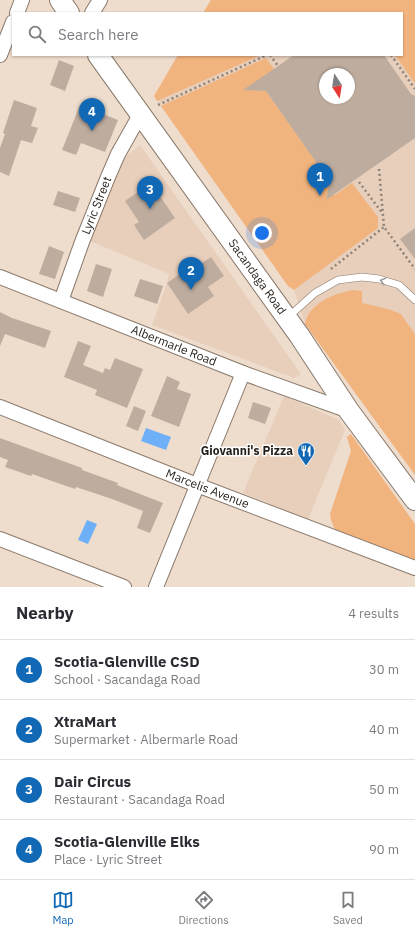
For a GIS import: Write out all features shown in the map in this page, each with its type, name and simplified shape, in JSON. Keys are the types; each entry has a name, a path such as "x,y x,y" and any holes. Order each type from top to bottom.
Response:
{"main road":[{"path":"60,0 68,12"},
{"name":"Sacandaga Road","path":"99,56 287,318 349,410 415,500"}],"street":[{"path":"16,12 22,0"},
{"path":"93,12 100,0"},
{"path":"0,54 12,24"},
{"name":"Lyric Street","path":"61,301 82,242 116,160 140,114"},
{"name":"Albermarle Road","path":"0,277 243,373 349,410"},
{"path":"156,587 243,373"},
{"name":"Marcelis Avenue","path":"0,407 197,485 415,568"},
{"path":"0,539 124,587"}],"lane":[{"path":"287,318 315,292 338,280 362,277 379,279 398,285 415,300"}],"path":[{"path":"158,105 266,56"},
{"path":"269,56 278,66"},
{"path":"392,56 415,89"},
{"path":"379,169 384,228 415,269"},
{"path":"358,182 383,214"},
{"path":"331,269 384,228"}],"shaded area":[{"path":"211,0 415,0 415,475 305,324 294,290 288,286 154,96 177,56 403,56 403,12 204,12"},
{"path":"211,0 415,0 415,84 396,56 403,56 403,12 204,12"},
{"path":"177,56 259,56 157,101 154,96"},
{"path":"266,58 274,69 255,89 259,91 264,88 332,184 332,195 335,195 352,183 378,217 378,228 294,290 288,286 161,106"},
{"path":"140,145 301,374 294,378 152,325 169,274 90,241 125,157"},
{"path":"353,290 362,291 362,303 388,309 401,314 415,334 415,475 305,324 309,313 314,307 335,295"},
{"path":"284,396 339,420 345,430 308,519 243,493"},
{"path":"351,434 415,524 415,561 335,530 330,514 351,451 347,437"}],"water":[{"path":"146,428 171,437 166,450 141,441"},
{"path":"87,520 97,524 88,544 78,540"}],"building":[{"path":"293,56 385,56 411,94 415,96 415,138 326,200 330,182 266,91 243,90"},
{"path":"59,60 74,66 65,91 50,85"},
{"path":"14,100 37,108 31,126 38,128 32,143 21,140 9,176 0,172 0,148 5,134 3,133"},
{"path":"80,105 118,120 105,152 81,143 76,155 62,150"},
{"path":"151,183 175,218 144,240 134,225 139,222 125,201"},
{"path":"58,191 80,198 75,212 53,205"},
{"path":"415,228 415,259 400,239"},
{"path":"49,246 64,252 55,279 39,274"},
{"path":"211,257 224,276 208,287 214,296 188,314 167,283 193,265 194,268"},
{"path":"96,264 112,269 103,297 87,291"},
{"path":"140,279 163,286 157,304 134,296"},
{"path":"0,312 12,318 51,331 45,348 5,334 0,346"},
{"path":"78,341 91,346 83,365 103,373 105,368 110,370 115,358 143,369 127,408 95,395 97,390 64,377"},
{"path":"167,376 180,382 177,389 191,394 179,427 151,416"},
{"path":"253,402 271,408 265,424 248,418"},
{"path":"134,406 146,411 138,431 126,426"},
{"path":"0,438 82,468 82,470 118,483 117,485 163,503 150,533 137,528 143,511 76,487 75,489 32,474 31,476 5,467 8,460 0,457"}],"place":[{"name":"Scotia-Glenville Elks","path":"92,131"},
{"name":"Scotia-Glenville CSD","path":"320,196"},
{"name":"Dair Circus","path":"150,209"},
{"name":"XtraMart","path":"191,290"},
{"name":"Giovanni's Pizza","path":"306,466"}]}
